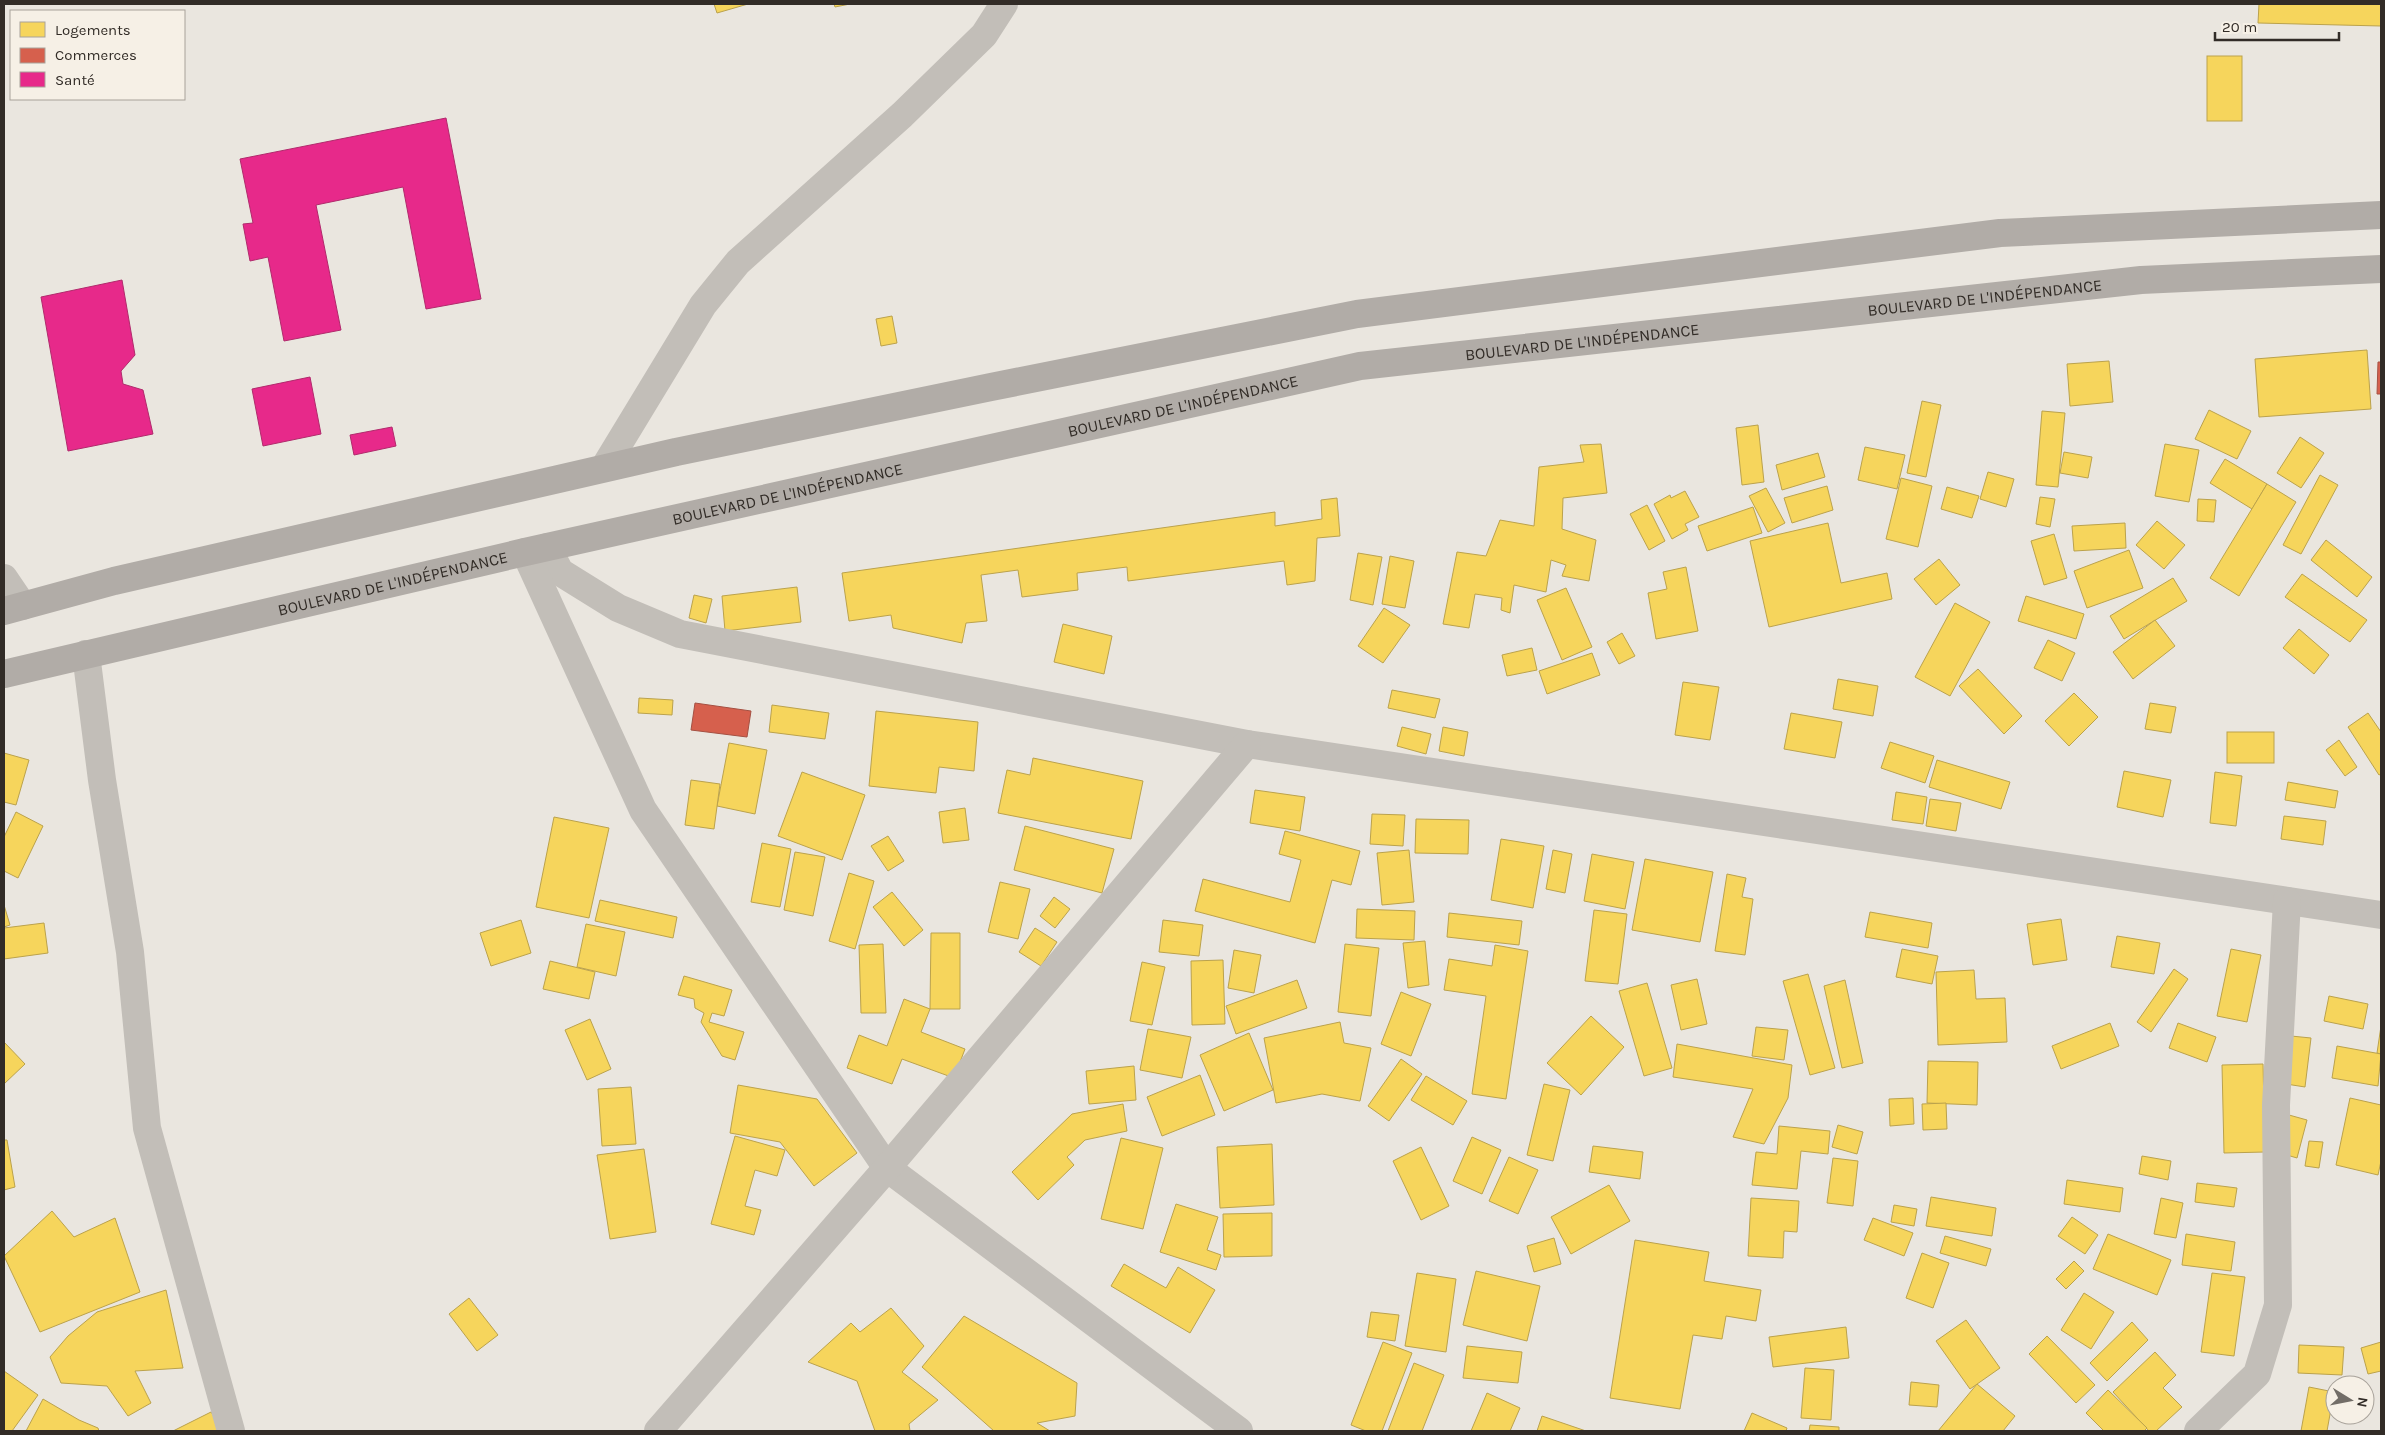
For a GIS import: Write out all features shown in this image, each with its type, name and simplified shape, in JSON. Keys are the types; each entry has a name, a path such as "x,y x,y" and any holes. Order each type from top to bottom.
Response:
{"main road":[{"path":"14,609 114,581 604,468 991,387 1357,314 2000,233 2381,215"},
{"name":"BOULEVARD DE L'INDÉPENDANCE","path":"4,674 536,549 1360,366 2141,280 2381,269"}],"street":[{"path":"604,468 702,305 738,262 902,115 984,35 1004,4"},
{"path":"536,549 560,572 618,608 680,634 1247,744 2381,915"},
{"path":"536,549 643,810 886,1168 1239,1431"},
{"path":"4,578 14,609"},
{"path":"86,654 102,780 130,952 147,1128 232,1431"},
{"path":"672,1425 886,1168 1247,744"},
{"path":"2198,1431 2257,1374 2278,1305 2276,1105 2287,901"}],"building: Logements":[{"path":"714,4 748,4 717,13"},
{"path":"834,4 850,4 835,7"},
{"path":"2259,4 2381,4 2381,26 2258,23"},
{"path":"2207,56 2242,56 2242,121 2207,121"},
{"path":"892,316 897,343 881,346 876,319"},
{"path":"2367,350 2371,409 2259,417 2255,359"},
{"path":"2109,361 2113,402 2070,406 2067,364"},
{"path":"1922,401 1941,405 1926,477 1907,473"},
{"path":"2209,410 2251,431 2237,459 2195,439"},
{"path":"2042,411 2065,413 2058,487 2036,485"},
{"path":"1758,425 1764,482 1742,485 1736,428"},
{"path":"2300,437 2324,453 2301,488 2277,473"},
{"path":"1601,444 1607,493 1563,498 1562,529 1596,540 1589,581 1562,576 1566,565 1551,560 1546,592 1514,585 1510,613 1501,610 1502,598 1475,594 1469,628 1443,624 1457,552 1486,556 1500,520 1534,526 1539,467 1584,462 1580,445"},
{"path":"2165,444 2199,450 2189,502 2155,496"},
{"path":"1865,447 1905,455 1897,489 1858,480"},
{"path":"2064,452 2092,457 2088,478 2060,473"},
{"path":"1818,453 1825,477 1782,490 1776,465"},
{"path":"2225,459 2267,484 2252,509 2210,483"},
{"path":"1988,472 2014,479 2006,507 1980,499"},
{"path":"2320,475 2338,485 2301,554 2283,545"},
{"path":"1901,478 1932,486 1918,547 1886,539"},
{"path":"2267,484 2296,502 2239,596 2210,578"},
{"path":"1827,486 1833,510 1792,523 1784,498"},
{"path":"1947,487 1979,496 1972,518 1941,509"},
{"path":"1766,488 1785,523 1768,532 1749,496"},
{"path":"1685,491 1699,517 1685,524 1688,530 1672,539 1654,504 1670,495 1671,498"},
{"path":"2040,497 2055,499 2050,527 2036,524"},
{"path":"1337,498 1340,536 1317,538 1315,581 1287,585 1284,561 1128,581 1127,567 1077,573 1078,590 1022,597 1018,570 981,575 987,621 966,623 962,643 893,628 891,615 849,621 842,573 1275,512 1275,526 1322,519 1321,500"},
{"path":"2198,499 2216,500 2214,522 2197,521"},
{"path":"1647,505 1665,541 1649,550 1630,514"},
{"path":"1753,507 1762,533 1707,551 1698,526"},
{"path":"2157,521 2185,545 2164,569 2136,545"},
{"path":"1828,523 1841,583 1887,573 1892,599 1769,627 1750,541"},
{"path":"2125,523 2126,548 2074,551 2072,526"},
{"path":"2054,534 2067,578 2044,585 2031,541"},
{"path":"2326,540 2372,577 2357,597 2311,560"},
{"path":"2129,550 2143,588 2087,608 2074,571"},
{"path":"1358,553 1382,557 1373,605 1350,600"},
{"path":"1390,556 1414,561 1405,608 1382,604"},
{"path":"1939,559 1960,585 1936,605 1914,579"},
{"path":"1686,567 1698,631 1656,639 1648,593 1667,589 1663,572"},
{"path":"2302,574 2367,620 2350,642 2285,597"},
{"path":"2173,578 2187,601 2124,639 2110,616"},
{"path":"797,587 801,622 725,631 722,596"},
{"path":"1566,588 1592,647 1562,660 1537,600"},
{"path":"694,595 712,599 706,623 689,618"},
{"path":"2026,596 2084,614 2076,639 2018,621"},
{"path":"1955,603 1990,622 1950,696 1915,677"},
{"path":"1384,608 1410,625 1383,663 1358,646"},
{"path":"2155,620 2175,646 2133,679 2113,652"},
{"path":"1063,624 1112,636 1104,674 1054,662"},
{"path":"2299,629 2329,655 2314,674 2283,648"},
{"path":"1622,633 1635,656 1619,664 1607,642"},
{"path":"2048,640 2075,653 2062,681 2034,668"},
{"path":"1532,648 1537,670 1507,676 1502,655"},
{"path":"1592,653 1600,675 1547,694 1539,671"},
{"path":"1978,669 2022,716 2004,734 1959,686"},
{"path":"1838,679 1878,686 1873,716 1833,709"},
{"path":"1683,682 1719,687 1710,740 1675,735"},
{"path":"1392,690 1440,699 1435,718 1388,708"},
{"path":"2074,693 2098,717 2069,746 2045,721"},
{"path":"639,698 673,700 672,715 638,713"},
{"path":"2150,703 2176,707 2171,733 2145,729"},
{"path":"772,705 829,713 825,739 769,732"},
{"path":"876,711 978,722 974,771 939,767 936,793 869,786"},
{"path":"1791,713 1842,722 1835,758 1784,749"},
{"path":"2368,713 2381,732 2381,774 2379,775 2348,727"},
{"path":"1402,727 1431,734 1426,754 1397,746"},
{"path":"1443,727 1468,732 1464,756 1439,751"},
{"path":"2227,732 2274,732 2274,763 2227,763"},
{"path":"2339,740 2357,767 2345,776 2326,750"},
{"path":"1890,742 1934,756 1925,783 1881,768"},
{"path":"729,743 767,750 755,814 717,806"},
{"path":"4,753 29,760 16,805 4,802"},
{"path":"1033,758 1143,781 1131,839 998,813 1007,770 1030,775"},
{"path":"1937,760 2010,782 2001,809 1929,787"},
{"path":"2124,771 2171,780 2163,817 2117,807"},
{"path":"802,772 865,795 842,860 778,836"},
{"path":"2215,772 2242,776 2236,826 2210,823"},
{"path":"691,780 720,784 714,829 685,825"},
{"path":"2288,782 2338,791 2335,808 2285,800"},
{"path":"1255,790 1305,797 1300,831 1250,823"},
{"path":"1896,792 1927,797 1923,824 1892,820"},
{"path":"1930,799 1961,803 1956,831 1926,826"},
{"path":"965,808 969,840 943,843 939,812"},
{"path":"16,812 43,826 18,878 4,871 4,837"},
{"path":"1372,814 1405,815 1403,846 1370,844"},
{"path":"2284,816 2326,821 2323,845 2281,839"},
{"path":"554,817 609,828 589,918 536,907"},
{"path":"1416,819 1469,820 1468,854 1415,853"},
{"path":"1025,826 1114,849 1102,893 1014,870"},
{"path":"1285,831 1360,851 1351,885 1332,880 1315,943 1195,911 1203,879 1290,902 1301,860 1279,854"},
{"path":"888,836 904,861 888,871 871,846"},
{"path":"1501,839 1544,846 1533,908 1491,900"},
{"path":"762,843 791,849 780,907 751,902"},
{"path":"1409,850 1414,902 1382,905 1377,853"},
{"path":"1553,850 1572,854 1565,893 1546,889"},
{"path":"795,852 825,857 813,916 784,910"},
{"path":"1592,854 1634,862 1625,909 1584,901"},
{"path":"1645,859 1713,872 1700,942 1632,930"},
{"path":"849,873 874,881 855,949 829,941"},
{"path":"1727,874 1746,878 1742,897 1753,899 1745,955 1715,951"},
{"path":"1000,882 1030,889 1018,939 988,932"},
{"path":"892,892 923,930 904,946 873,907"},
{"path":"1054,897 1070,909 1055,928 1040,916"},
{"path":"600,900 677,917 673,938 595,921"},
{"path":"4,905 10,925 4,927"},
{"path":"1357,909 1415,911 1414,940 1356,938"},
{"path":"1594,910 1627,914 1618,984 1585,981"},
{"path":"1870,912 1932,923 1928,948 1865,937"},
{"path":"1449,913 1522,921 1519,945 1447,937"},
{"path":"2061,919 2067,960 2033,965 2027,924"},
{"path":"521,920 531,953 491,966 480,933"},
{"path":"1163,920 1203,925 1199,956 1159,952"},
{"path":"44,923 48,953 4,959 4,928"},
{"path":"586,924 625,932 616,976 577,967"},
{"path":"1035,928 1057,942 1041,966 1019,952"},
{"path":"931,933 960,933 960,1009 930,1009"},
{"path":"2117,936 2160,943 2154,974 2111,967"},
{"path":"1425,941 1429,985 1408,988 1403,943"},
{"path":"883,944 886,1013 861,1013 859,945"},
{"path":"1345,944 1379,948 1371,1016 1338,1012"},
{"path":"1495,945 1528,951 1506,1099 1472,1094 1486,996 1444,990 1449,959 1492,966"},
{"path":"1902,949 1938,956 1932,984 1896,977"},
{"path":"2231,949 2261,955 2247,1022 2217,1016"},
{"path":"1234,950 1261,955 1254,993 1228,988"},
{"path":"1223,960 1225,1024 1192,1025 1191,961"},
{"path":"550,961 595,972 589,999 543,989"},
{"path":"1142,962 1165,967 1152,1025 1130,1021"},
{"path":"2174,969 2188,979 2151,1032 2137,1022"},
{"path":"1974,970 1976,999 2005,998 2007,1042 1938,1045 1936,972"},
{"path":"1808,974 1835,1068 1810,1075 1783,981"},
{"path":"684,976 732,990 724,1016 712,1013 709,1022 744,1032 735,1060 722,1056 701,1022 704,1013 695,1008 694,999 678,995"},
{"path":"1697,979 1707,1024 1681,1030 1671,985"},
{"path":"1297,980 1307,1008 1236,1034 1226,1006"},
{"path":"1845,980 1863,1063 1842,1068 1824,986"},
{"path":"1647,983 1672,1068 1644,1076 1619,991"},
{"path":"1401,992 1431,1004 1411,1056 1381,1044"},
{"path":"2329,996 2368,1004 2363,1029 2324,1021"},
{"path":"904,999 930,1009 921,1032 965,1049 954,1078 902,1059 892,1084 847,1068 859,1035 887,1046"},
{"path":"1591,1016 1624,1047 1581,1095 1547,1063"},
{"path":"590,1019 611,1069 587,1080 565,1030"},
{"path":"1340,1022 1344,1043 1371,1048 1360,1101 1322,1094 1276,1103 1264,1038"},
{"path":"2110,1023 2119,1046 2061,1069 2052,1046"},
{"path":"2178,1023 2216,1037 2207,1062 2169,1048"},
{"path":"2381,1026 2381,1054 2377,1053"},
{"path":"1756,1027 1788,1030 1784,1060 1752,1056"},
{"path":"1148,1029 1191,1037 1182,1078 1140,1070"},
{"path":"1249,1033 1273,1090 1224,1111 1200,1055"},
{"path":"2291,1036 2311,1038 2305,1087 2286,1084"},
{"path":"4,1042 25,1064 4,1084"},
{"path":"1677,1044 1792,1065 1788,1098 1764,1144 1733,1137 1753,1089 1673,1077"},
{"path":"2337,1046 2381,1054 2378,1086 2332,1078"},
{"path":"1401,1059 1422,1074 1389,1121 1368,1106"},
{"path":"1928,1061 1978,1062 1977,1105 1927,1103"},
{"path":"2263,1064 2265,1152 2224,1153 2222,1065"},
{"path":"1134,1066 1136,1100 1089,1104 1086,1071"},
{"path":"1200,1075 1215,1115 1162,1136 1147,1097"},
{"path":"1426,1076 1467,1101 1453,1125 1411,1100"},
{"path":"1544,1084 1570,1090 1553,1161 1527,1155"},
{"path":"738,1085 817,1099 857,1153 814,1186 780,1142 730,1133"},
{"path":"631,1087 636,1144 602,1146 598,1089"},
{"path":"1913,1098 1914,1124 1890,1126 1889,1099"},
{"path":"2350,1098 2381,1105 2381,1161 2378,1175 2336,1165"},
{"path":"1946,1103 1947,1129 1923,1130 1922,1104"},
{"path":"1123,1104 1127,1131 1085,1140 1067,1157 1074,1165 1038,1200 1012,1172 1072,1114"},
{"path":"2289,1115 2307,1120 2297,1158 2280,1153"},
{"path":"1838,1125 1863,1132 1857,1154 1832,1147"},
{"path":"1779,1126 1830,1131 1828,1154 1801,1151 1797,1189 1752,1185 1756,1152 1777,1154"},
{"path":"735,1136 785,1150 777,1176 755,1170 745,1206 761,1210 754,1235 711,1224"},
{"path":"1472,1137 1501,1150 1482,1194 1453,1181"},
{"path":"1121,1138 1163,1148 1143,1229 1101,1219"},
{"path":"4,1140 7,1140 15,1187 4,1190"},
{"path":"2309,1141 2323,1142 2319,1168 2305,1166"},
{"path":"1272,1144 1274,1205 1220,1208 1217,1147"},
{"path":"1593,1146 1643,1152 1640,1179 1589,1172"},
{"path":"1421,1147 1449,1206 1421,1220 1393,1161"},
{"path":"644,1149 656,1232 610,1239 597,1155"},
{"path":"2142,1156 2171,1161 2168,1180 2139,1174"},
{"path":"1509,1157 1538,1170 1518,1214 1489,1201"},
{"path":"1833,1158 1858,1161 1853,1206 1827,1203"},
{"path":"2067,1180 2123,1188 2120,1212 2064,1204"},
{"path":"2197,1183 2237,1188 2234,1207 2195,1202"},
{"path":"1609,1185 1630,1221 1571,1254 1551,1217"},
{"path":"1931,1197 1996,1208 1992,1236 1926,1226"},
{"path":"1751,1198 1799,1201 1797,1232 1784,1231 1783,1258 1748,1256"},
{"path":"2161,1198 2183,1203 2176,1238 2154,1234"},
{"path":"1176,1204 1218,1217 1207,1250 1221,1255 1216,1270 1160,1252"},
{"path":"1894,1205 1917,1209 1914,1226 1891,1222"},
{"path":"52,1211 74,1237 115,1218 140,1292 40,1332 4,1256"},
{"path":"1272,1213 1272,1256 1224,1257 1223,1214"},
{"path":"2072,1217 2098,1235 2085,1254 2058,1236"},
{"path":"1873,1218 1913,1233 1904,1256 1864,1240"},
{"path":"2108,1234 2171,1260 2157,1295 2093,1269"},
{"path":"2186,1234 2235,1242 2231,1271 2182,1265"},
{"path":"1945,1236 1991,1249 1986,1266 1940,1253"},
{"path":"1554,1238 1561,1264 1534,1272 1527,1246"},
{"path":"1635,1240 1709,1252 1704,1281 1761,1290 1756,1321 1726,1316 1722,1339 1693,1335 1680,1409 1610,1398"},
{"path":"1922,1253 1949,1263 1933,1308 1906,1298"},
{"path":"2074,1261 2084,1271 2066,1289 2056,1279"},
{"path":"1124,1264 1166,1288 1178,1267 1215,1290 1190,1333 1111,1286"},
{"path":"1476,1271 1540,1286 1527,1341 1463,1325"},
{"path":"1417,1273 1456,1279 1446,1352 1405,1346"},
{"path":"2212,1273 2245,1277 2234,1356 2201,1352"},
{"path":"166,1290 183,1368 135,1371 151,1403 128,1416 107,1386 61,1383 50,1357 68,1336 97,1312"},
{"path":"2084,1293 2114,1312 2091,1349 2061,1330"},
{"path":"469,1298 498,1335 477,1351 449,1314"},
{"path":"891,1308 924,1346 902,1372 938,1400 909,1424 910,1431 875,1431 857,1381 808,1362 851,1323 860,1332"},
{"path":"1371,1312 1399,1315 1395,1341 1367,1337"},
{"path":"964,1316 1077,1383 1075,1416 1037,1423 1050,1431 994,1431 922,1367"},
{"path":"1966,1320 2000,1368 1970,1389 1936,1341"},
{"path":"2132,1322 2148,1340 2107,1381 2090,1363"},
{"path":"1846,1327 1849,1358 1773,1367 1769,1337"},
{"path":"2047,1336 2095,1385 2076,1403 2029,1354"},
{"path":"1383,1342 1412,1353 1382,1431 1366,1431 1351,1425"},
{"path":"2381,1342 2381,1371 2368,1374 2361,1348"},
{"path":"2299,1345 2344,1347 2342,1375 2298,1373"},
{"path":"1467,1346 1522,1352 1518,1383 1463,1378"},
{"path":"2155,1352 2176,1375 2163,1388 2182,1407 2156,1431 2149,1431 2113,1392"},
{"path":"1414,1363 1444,1375 1422,1431 1388,1431"},
{"path":"1805,1368 1834,1370 1831,1420 1801,1418"},
{"path":"4,1371 38,1395 12,1431 4,1431"},
{"path":"1911,1382 1939,1385 1937,1407 1909,1405"},
{"path":"1977,1384 2015,1416 2003,1431 1938,1431"},
{"path":"2309,1387 2325,1390 2325,1425 2328,1425 2327,1431 2301,1431"},
{"path":"2108,1390 2147,1428 2144,1431 2104,1431 2086,1413"},
{"path":"1487,1393 1520,1408 1510,1431 1471,1431"},
{"path":"43,1399 79,1420 98,1428 99,1431 26,1431"},
{"path":"211,1412 224,1431 173,1431"},
{"path":"1752,1413 1787,1428 1786,1431 1744,1431"},
{"path":"1542,1416 1586,1431 1537,1431"},
{"path":"1810,1425 1839,1427 1839,1431 1809,1431"}],"building: Commerces":[{"path":"2378,362 2381,362 2381,394 2377,394"},
{"path":"695,703 751,711 747,737 691,730"}],"building: Santé":[{"path":"446,118 481,299 426,309 403,187 316,205 341,330 284,341 268,257 250,261 243,224 253,223 240,159"},
{"path":"122,280 135,355 121,371 123,384 143,390 153,434 68,451 41,297"},
{"path":"310,377 321,434 263,446 252,389"},
{"path":"392,427 396,446 354,455 350,435"}]}
